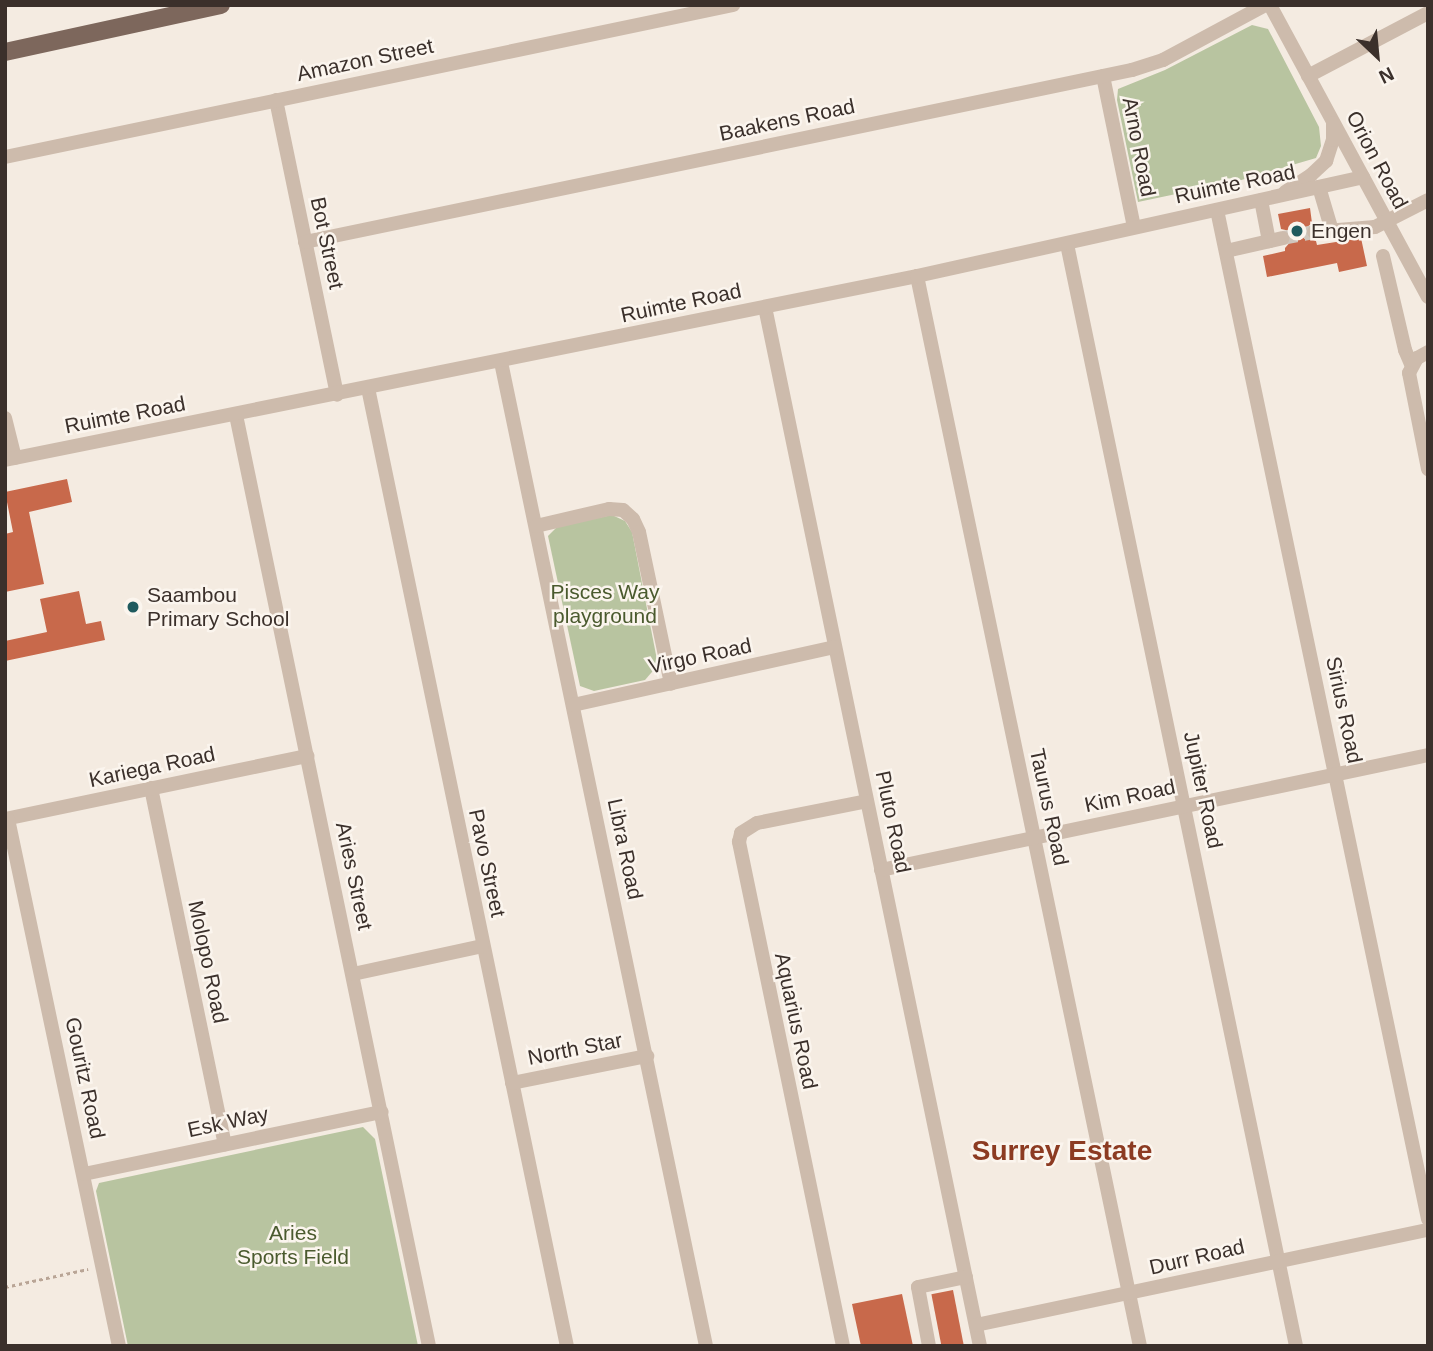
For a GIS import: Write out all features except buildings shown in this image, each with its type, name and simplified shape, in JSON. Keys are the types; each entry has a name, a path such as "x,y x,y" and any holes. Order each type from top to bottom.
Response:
{"main road":[{"path":"5,52 221,5"}],"street":[{"name":"Amazon Street","path":"5,157 733,5"},
{"name":"Baakens Road","path":"306,242 1156,63 1267,5"},
{"name":"Orion Road","path":"1267,5 1428,297"},
{"path":"1308,76 1428,13"},
{"name":"Arno Road","path":"1103,76 1134,227"},
{"name":"Bot Street","path":"275,100 337,395"},
{"path":"1278,197 1311,175 1326,161 1333,140 1333,123"},
{"name":"Ruimte Road","path":"10,459 917,276 1363,177"},
{"path":"1319,187 1332,231"},
{"path":"1226,251 1276,240 1261,200"},
{"path":"1314,232 1387,222 1428,200"},
{"name":"Sirius Road","path":"1217,210 1428,1219"},
{"name":"Jupiter Road","path":"1067,244 1296,1346"},
{"path":"1383,256 1405,350 1412,364"},
{"name":"Taurus Road","path":"917,276 1140,1346"},
{"name":"Pluto Road","path":"765,307 980,1346"},
{"path":"1428,352 1412,364 1409,373 1428,469"},
{"name":"Libra Road","path":"501,362 706,1346"},
{"name":"Pavo Street","path":"368,388 567,1346"},
{"name":"Aries Street","path":"236,415 429,1346"},
{"path":"5,418 10,459"},
{"path":"536,526 609,509 623,510 633,519 639,532 671,684"},
{"name":"Virgo Road","path":"573,705 835,648"},
{"name":"Kim Road","path":"881,870 1428,755"},
{"name":"Kariega Road","path":"7,819 307,756"},
{"name":"Molopo Road","path":"151,788 225,1144"},
{"name":"Aquarius Road","path":"842,1346 739,842 741,833 757,823 867,801"},
{"name":"Gouritz Road","path":"7,819 119,1346"},
{"path":"353,974 482,946"},
{"name":"North Star","path":"512,1083 647,1056"},
{"name":"Esk Way","path":"84,1174 382,1112"},
{"name":"Durr Road","path":"976,1325 1428,1230"},
{"path":"929,1346 918,1287 966,1277"}],"path":[{"path":"5,1287 93,1268"}],"green space":[{"path":"1252,25 1268,29 1319,127 1321,146 1316,158 1238,181 1138,202 1117,100 1118,89 1165,70"},
{"name":"Pisces Way playground","path":"612,515 625,521 632,532 658,665 645,680 594,691 580,686 548,536 558,526"},
{"name":"Aries Sports Field","path":"363,1127 375,1139 418,1346 128,1346 96,1191 99,1183"}],"tunnel":[{"path":"1283,238 1314,232"}],"place":[{"name":"Engen","path":"1297,231"},
{"name":"Saambou Primary School","path":"133,607"}],"district":[{"name":"Surrey Estate","path":"1062,1151"}]}
